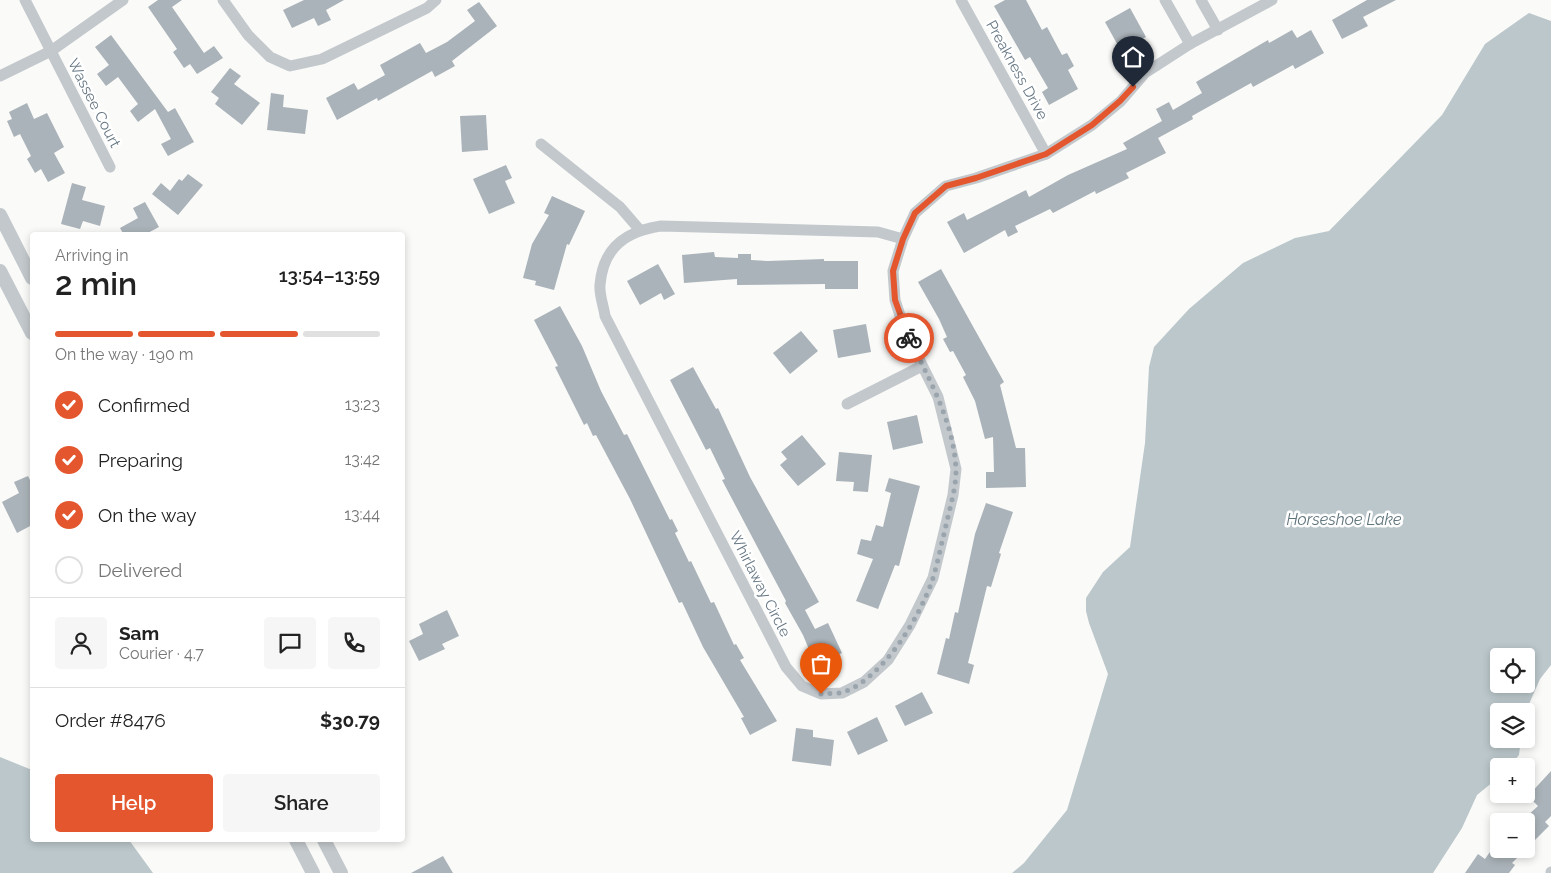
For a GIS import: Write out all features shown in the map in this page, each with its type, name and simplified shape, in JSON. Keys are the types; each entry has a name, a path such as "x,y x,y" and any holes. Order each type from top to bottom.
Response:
{"street":[{"name":"Wassee Court","path":"25,0 110,167"},
{"path":"0,76 51,51 124,0"},
{"path":"223,0 248,34 270,57 290,66 322,60 427,8 436,0"},
{"name":"Preakness Drive","path":"961,0 1046,154"},
{"path":"1165,0 1190,44"},
{"path":"1201,0 1218,30"},
{"path":"903,239 915,213 946,186 976,178 1046,154 1092,125 1120,101 1145,72 1190,44 1272,0"},
{"path":"541,144 620,207 639,229"},
{"path":"0,215 30,274"},
{"name":"Whirlaway Circle","path":"674,225 858,231 878,232 903,239 893,271 895,300 905,331 942,410 956,469 954,496 933,578 910,625 888,660 864,682 842,693 821,694 802,686 786,667 605,316 600,286 607,259 620,241 639,229 674,225"},
{"path":"0,271 30,329"},
{"path":"847,404 922,366"},
{"path":"297,842 313,873"},
{"path":"325,842 341,873"}],"water":[{"name":"Horseshoe Lake","path":"1529,13 1551,21 1551,665 1540,679 1535,690 1535,648 1490,648 1490,693 1534,693 1530,703 1490,703 1490,748 1520,748 1519,755 1517,758 1490,758 1490,784 1477,795 1462,828 1433,873 1012,873 1024,863 1067,810 1108,674 1089,623 1086,611 1086,598 1103,572 1130,547 1145,443 1149,367 1154,347 1189,309 1243,263 1295,238 1329,231 1442,115 1485,44"},
{"path":"0,757 30,769 30,842 130,842 153,873 0,873"}],"building":[{"path":"158,0 182,0 172,7 204,53 214,46 223,58 197,74 190,64 184,68 173,52 177,49 148,7"},
{"path":"304,0 344,0 326,10 331,20 318,26 314,18 292,28 283,10"},
{"path":"1005,0 1026,0 1042,30 1047,27 1062,55 1067,53 1074,66 1068,70 1078,89 1049,105 1042,92 1048,88 1030,57 1025,60 994,6"},
{"path":"1367,0 1396,0 1363,17 1368,26 1342,39 1332,20"},
{"path":"479,2 497,26 452,61 455,66 435,77 432,71 378,101 377,98 337,120 326,98 354,83 358,90 385,75 380,65 420,43 426,53 447,42 475,21 467,10"},
{"path":"1130,8 1146,37 1121,51 1105,22"},
{"path":"1292,30 1297,38 1311,30 1324,53 1295,69 1293,65 1253,87 1251,83 1192,116 1193,119 1158,138 1166,153 1126,173 1129,178 1096,194 1095,191 1053,213 1050,209 1015,226 1018,232 1008,237 1005,230 964,253 947,222 964,213 967,220 1026,190 1029,197 1068,175 1127,149 1123,143 1162,121 1156,109 1169,102 1173,110 1202,93 1196,82 1268,40 1269,43"},
{"path":"111,35 168,112 175,108 194,142 168,156 161,144 171,139 155,109 138,122 130,111 138,104 118,77 106,86 97,74 109,65 95,47"},
{"path":"230,68 241,76 234,84 260,103 242,125 215,104 219,98 211,92"},
{"path":"271,93 284,95 283,107 308,110 305,134 267,130"},
{"path":"27,103 34,119 47,113 64,147 54,153 65,173 48,182 41,169 35,173 27,159 31,156 20,134 14,137 7,121 12,119 9,112"},
{"path":"486,115 488,150 462,152 460,116"},
{"path":"506,165 512,178 505,181 515,203 489,214 473,179"},
{"path":"188,174 203,185 178,215 152,194 161,183 170,191 179,179 182,181"},
{"path":"72,183 86,187 82,200 105,206 100,226 83,221 80,229 61,224"},
{"path":"552,196 585,211 569,245 567,244 554,290 535,285 536,281 523,278 532,244 549,215 544,213"},
{"path":"145,202 159,227 150,232 122,232 120,228 138,218 133,208"},
{"path":"714,252 715,257 738,258 738,254 751,254 751,260 824,259 824,261 858,261 858,289 825,289 825,284 737,285 737,279 684,283 682,255"},
{"path":"658,264 675,294 664,300 661,293 640,305 627,281"},
{"path":"941,269 1004,382 1000,385 1016,448 1025,448 1026,487 986,488 986,472 994,472 993,437 985,439 975,401 963,377 966,375 953,351 950,352 943,339 947,337 918,282"},
{"path":"560,306 582,346 601,391 624,435 627,434 670,520 672,519 678,531 675,533 689,562 691,561 711,603 714,602 734,645 736,644 744,658 740,660 777,721 750,735 741,718 744,717 703,647 682,602 679,603 630,499 596,435 593,436 587,423 584,425 555,367 558,366 534,320"},
{"path":"866,324 871,352 838,358 833,330"},
{"path":"801,331 818,351 790,374 773,353"},
{"path":"693,367 716,409 718,408 750,477 819,602 805,610 815,629 828,623 842,653 816,666 803,635 785,603 786,601 722,480 725,479 710,448 706,450 670,380"},
{"path":"917,415 923,443 893,450 887,422"},
{"path":"802,435 826,464 798,486 780,465 787,459 781,452"},
{"path":"839,452 872,455 868,492 853,491 854,482 836,481"},
{"path":"28,476 30,480 30,526 17,533 2,502 19,493 14,482"},
{"path":"889,478 920,486 899,566 895,565 878,609 856,601 873,559 857,554 861,539 871,541 876,525 883,527 891,493 885,491"},
{"path":"986,503 1013,512 999,553 1001,554 991,587 987,586 968,663 974,665 969,684 937,674 946,638 949,639 955,612 958,613 975,534"},
{"path":"447,610 459,636 442,644 445,649 419,661 409,641 423,634 419,624"},
{"path":"922,692 933,713 905,726 895,706"},
{"path":"877,717 888,741 858,755 847,732"},
{"path":"796,728 813,730 813,737 834,740 831,766 792,761"},
{"path":"1551,771 1551,816 1545,822 1549,826 1535,840 1535,813 1530,813 1538,806 1535,803 1535,788"},
{"path":"1490,852 1490,858 1517,858 1512,863 1515,865 1509,873 1465,873 1478,854 1485,859"},
{"path":"443,856 453,873 411,873"}],"way so far":[{"path":"821,694 842,693 864,682 888,660 910,625 933,578 954,496 956,469 944,416 938,397 909,338"}],"route":[{"path":"909,338 895,300 893,271 903,239 915,213 946,186 976,178 1046,154 1092,125 1133,87"}]}
